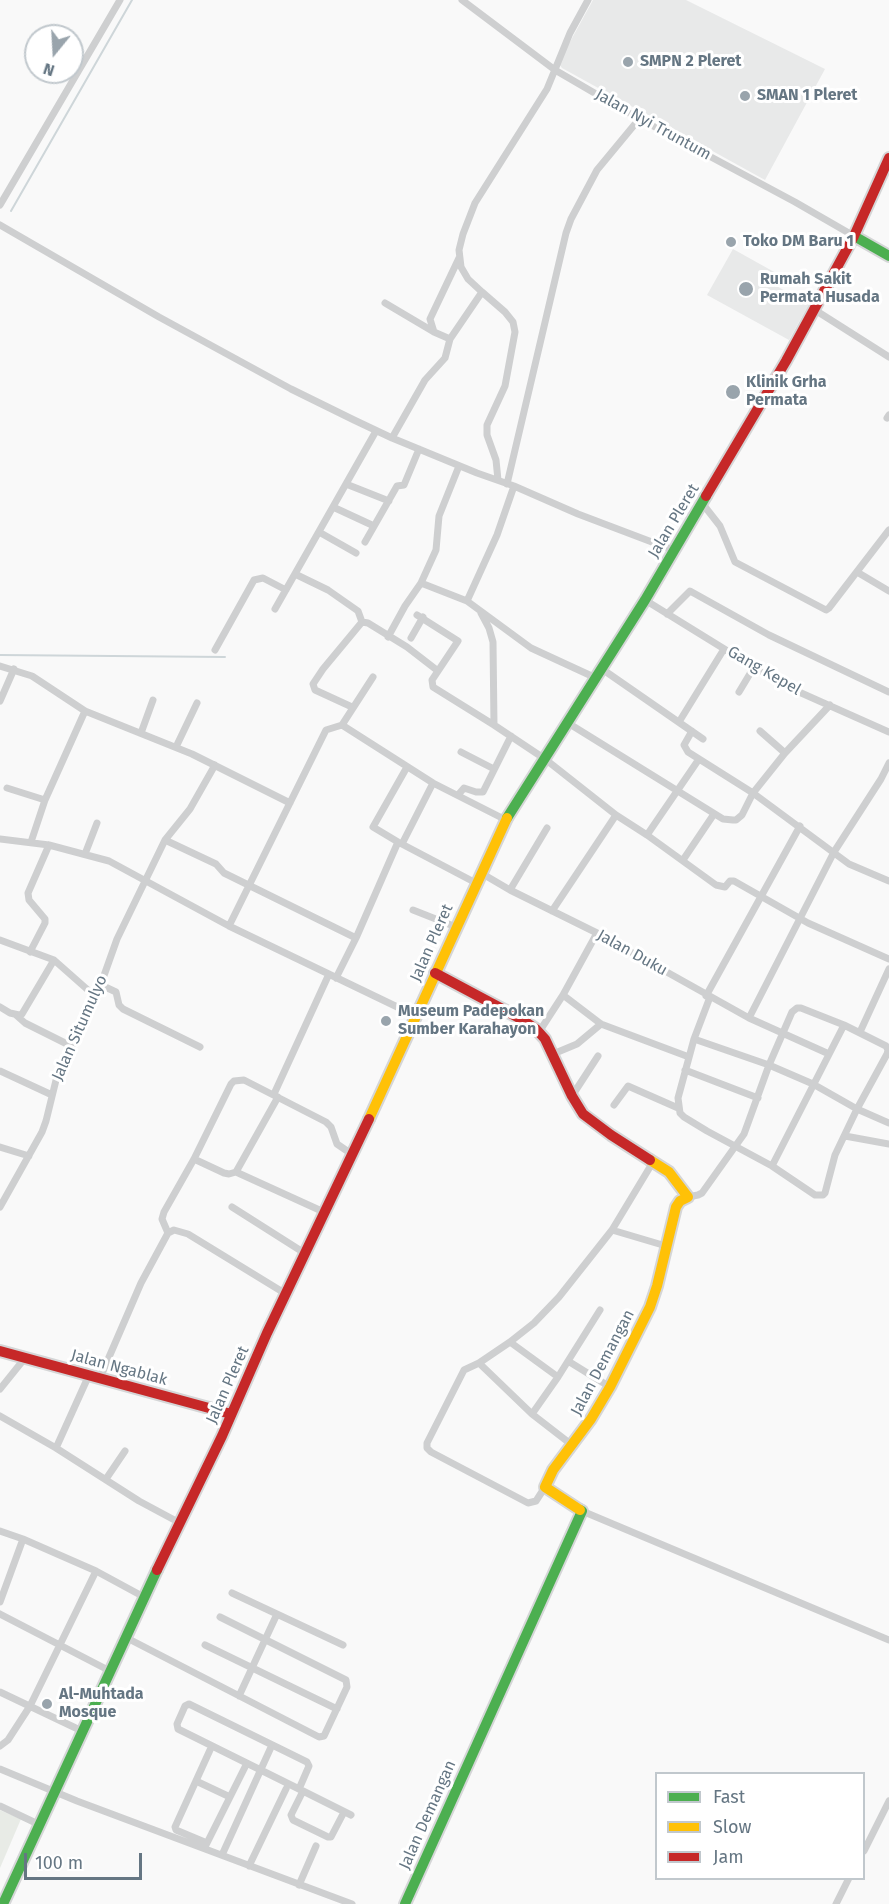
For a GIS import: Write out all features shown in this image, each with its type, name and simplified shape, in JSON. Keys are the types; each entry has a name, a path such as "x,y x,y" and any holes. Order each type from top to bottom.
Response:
{"main road":[{"name":"Jalan Pleret","path":"3,1904 78,1729 125,1637 139,1596 231,1414 353,1155 506,820 645,600 786,361 854,236 889,158"},
{"path":"854,236 889,256"},
{"path":"435,973 523,1020 539,1032 586,1118 674,1176 688,1197"},
{"name":"Jalan Demangan","path":"544,1487 553,1470 587,1425 610,1387 650,1307 678,1204 682,1199 688,1197"},
{"name":"Jalan Ngablak","path":"0,1351 231,1414"},
{"path":"544,1487 582,1511"},
{"name":"Jalan Demangan","path":"405,1904 582,1511"}],"street":[{"path":"0,205 120,0"},
{"name":"Jalan Nyi Truntum","path":"462,0 555,70 854,236"},
{"path":"498,480 496,460 487,435 487,425 505,386 515,332 513,322 505,312 464,274 459,258 460,243 475,203 547,89 570,33 588,0"},
{"path":"466,602 497,535 511,485 552,288 568,226 597,170 640,118"},
{"path":"0,225 170,323 298,393 392,438 673,550"},
{"path":"434,332 430,319 459,258"},
{"path":"392,438 425,380 445,358 450,339 482,292"},
{"path":"385,303 450,339"},
{"path":"815,310 889,357"},
{"path":"276,609 376,430"},
{"path":"365,542 397,486 404,485 419,449"},
{"path":"388,637 405,606 422,583 436,550 439,516 459,466"},
{"path":"346,484 389,501"},
{"path":"702,503 720,526 735,562 824,609 829,608 889,530"},
{"path":"333,507 374,526"},
{"path":"319,532 356,553"},
{"path":"857,572 889,591"},
{"path":"295,573 328,590 358,611 362,622"},
{"path":"215,650 254,580 263,578 286,590"},
{"path":"422,583 480,610 536,652 581,669 599,673 703,739"},
{"path":"667,614 690,591 769,635 889,693"},
{"name":"Gang Kepel","path":"645,600 781,684 889,732"},
{"path":"480,610 493,642 494,724"},
{"path":"411,638 420,616 458,641 431,681 433,687 494,724 545,759 616,815 682,860 690,868 716,885 725,887 730,881 734,882 800,918 889,959"},
{"path":"362,622 368,623 406,647 438,671"},
{"path":"352,707 315,690 313,684 362,622"},
{"path":"679,722 724,649"},
{"path":"0,666 14,669 41,681 85,711 176,747 290,803"},
{"path":"739,692 754,667"},
{"path":"0,700 14,669"},
{"path":"229,926 326,730 342,725 373,677"},
{"path":"141,733 153,700"},
{"path":"176,747 197,703"},
{"path":"568,723 714,814 723,819 736,820 742,814 753,793 785,753 830,705"},
{"path":"31,842 45,800 85,711"},
{"path":"342,725 433,783 506,820"},
{"path":"692,731 684,745 688,752 753,793 849,864 889,881"},
{"path":"760,731 785,753"},
{"path":"458,795 464,788 483,792 511,736"},
{"path":"461,752 494,769"},
{"path":"647,835 699,759"},
{"path":"749,1018 834,852 889,763"},
{"name":"Jalan Situmulyo","path":"0,1207 45,1126 58,1072 97,998 117,939 145,880 165,840 190,809 215,765"},
{"name":"Jalan Duku","path":"406,767 373,827 400,843 510,890 597,933 749,1018 829,1054"},
{"path":"236,1172 333,976 356,938 400,843 433,783"},
{"path":"7,788 45,800"},
{"path":"682,860 714,814"},
{"path":"552,911 616,815"},
{"path":"85,854 97,823"},
{"path":"678,1108 678,1098 685,1070 708,996 800,826"},
{"path":"510,890 548,828"},
{"path":"0,838 49,845 109,861 229,926 416,1016"},
{"path":"165,840 216,864 220,871 356,938"},
{"path":"30,952 45,919 29,900 28,893 49,845"},
{"path":"413,910 456,927"},
{"path":"539,1032 563,995 597,933"},
{"path":"0,940 54,960 97,998"},
{"path":"15,1015 25,1010 54,960"},
{"path":"860,1032 889,969"},
{"path":"101,985 116,992 119,1005 123,1009 200,1047"},
{"path":"563,995 601,1024 689,1057"},
{"path":"0,1007 25,1023 71,1046"},
{"path":"614,1105 628,1086 678,1108 684,1117 736,1147 772,1166 816,1195 823,1195 827,1190 835,1155 857,1109 885,1060 888,1050 886,1046 844,1025 797,1008 792,1012 782,1033 750,1122 736,1147 702,1192 688,1197"},
{"path":"553,1054 577,1044 601,1024"},
{"path":"772,1166 844,1025"},
{"path":"694,1039 769,1065 813,1084 857,1109 889,1123"},
{"path":"572,1096 598,1056"},
{"path":"685,1070 758,1098"},
{"path":"0,1071 52,1095"},
{"path":"168,1233 162,1219 164,1212 234,1081 244,1080 326,1122 332,1127 336,1142 353,1155"},
{"path":"845,1136 889,1144"},
{"path":"0,1147 29,1156"},
{"path":"194,1159 224,1173 236,1172 326,1213"},
{"path":"544,1487 536,1501 528,1503 431,1452 427,1448 427,1443 466,1368 479,1363 510,1342 534,1323 560,1297 612,1230 652,1162"},
{"path":"232,1206 306,1254"},
{"path":"56,1448 168,1233 174,1230 188,1234 286,1294"},
{"path":"612,1230 666,1246"},
{"path":"532,1414 600,1310"},
{"path":"510,1342 558,1377"},
{"path":"0,1389 25,1358"},
{"path":"568,1361 610,1387"},
{"path":"479,1363 532,1414 572,1445"},
{"path":"0,1416 176,1521"},
{"path":"106,1479 125,1450"},
{"path":"582,1511 889,1641"},
{"path":"0,1531 96,1571 139,1596"},
{"path":"0,1602 23,1539"},
{"path":"0,1746 8,1740 30,1706 96,1571"},
{"path":"232,1593 343,1645"},
{"path":"0,1614 107,1669"},
{"path":"239,1696 277,1614"},
{"path":"125,1637 319,1737 324,1736 347,1687 346,1680 220,1617"},
{"path":"205,1645 253,1666 337,1709"},
{"path":"0,1692 78,1729"},
{"path":"261,1770 178,1729 177,1724 184,1706 189,1704 309,1764 301,1790 291,1815 293,1820 331,1837 347,1813 301,1790 261,1770"},
{"path":"222,1855 272,1745"},
{"path":"210,1750 176,1830 222,1855 352,1904"},
{"path":"206,1846 245,1767"},
{"path":"0,1768 51,1791 206,1846"},
{"path":"196,1781 230,1797"},
{"path":"249,1866 286,1789"},
{"path":"865,1849 889,1801"},
{"path":"0,1806 38,1824"},
{"path":"299,1885 316,1846"},
{"path":"836,1904 848,1880"}],"shaded area":[{"path":"593,0 686,0 825,69 765,180 562,68 559,64 560,60"},
{"name":"Rumah Sakit Permata Husada","path":"733,249 776,273 771,283 809,304 789,340 707,295"},
{"path":"0,1810 21,1819 0,1868"}],"waterway":[{"path":"11,211 132,0"},
{"path":"0,655 225,657"}],"traffic: fast":[{"path":"854,236 889,256"},
{"path":"507,818 645,600 706,496"},
{"path":"405,1904 582,1511 580,1510"},
{"path":"3,1904 157,1570"}],"traffic: slow":[{"path":"369,1119 507,818"},
{"path":"580,1510 545,1487 553,1470 591,1419 610,1387 650,1307 676,1207 680,1201 688,1197 669,1172 650,1160"}],"traffic: jam":[{"path":"706,496 786,361 854,236 889,158"},
{"path":"435,973 536,1029 545,1039 583,1114 650,1160"},
{"path":"157,1570 222,1436 267,1333 369,1119"},
{"path":"0,1351 231,1414"}],"place":[{"name":"SMPN 2 Pleret","path":"628,62"},
{"name":"SMAN 1 Pleret","path":"745,96"},
{"name":"Toko DM Baru 1","path":"731,242"},
{"name":"Rumah Sakit Permata Husada","path":"746,289"},
{"name":"Klinik Grha Permata","path":"733,392"},
{"name":"Museum Padepokan Sumber Karahayon","path":"386,1021"},
{"name":"Al-Muhtada Mosque","path":"47,1704"}]}
